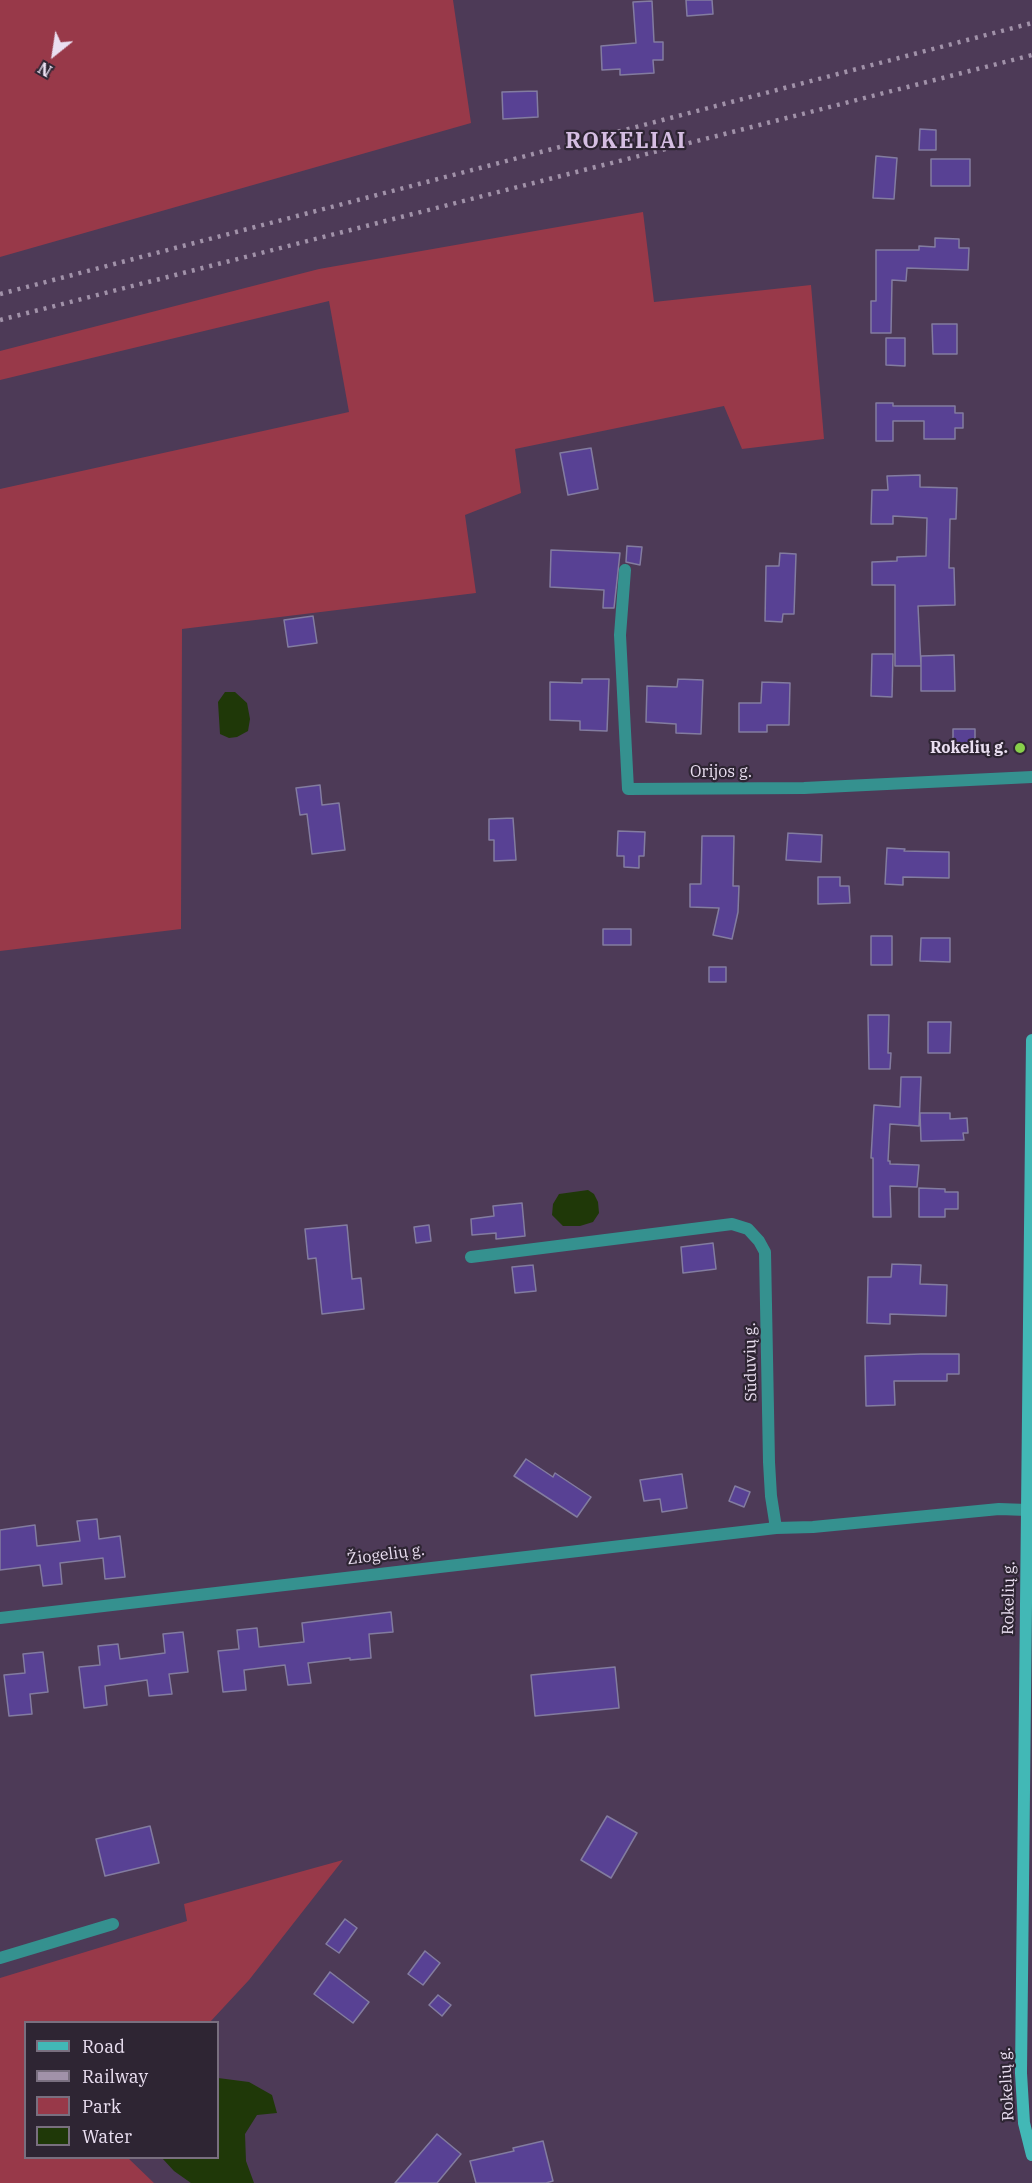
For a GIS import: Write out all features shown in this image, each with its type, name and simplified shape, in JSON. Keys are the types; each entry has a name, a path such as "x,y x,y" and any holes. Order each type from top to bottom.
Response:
{"main road":[{"name":"Rokelių g.","path":"1032,1040 1021,2073 1024,2123 1032,2155"}],"street":[{"name":"Orijos g.","path":"625,570 620,635 628,789 804,788 1032,777"},
{"name":"Sūduvių g.","path":"471,1257 732,1224 748,1228 765,1252 769,1462 776,1528"},
{"path":"776,1528 813,1527 999,1509 1028,1510"},
{"name":"Žiogelių g.","path":"0,1618 776,1528"},
{"path":"0,1958 113,1924"}],"green space":[{"path":"0,0 453,0 471,123 0,257"},
{"path":"643,212 654,302 811,285 824,439 742,449 724,406 515,449 521,493 465,515 476,593 182,629 181,929 0,951 0,489 349,412 329,301 0,380 0,351 319,269"},
{"path":"343,1860 249,1980 211,2021 24,2021 24,2159 129,2159 154,2183 0,2183 0,1978 187,1921 184,1904"}],"water":[{"path":"225,692 235,692 247,703 250,719 248,731 237,737 229,738 220,734 218,702"},
{"path":"588,1190 594,1194 598,1202 599,1213 593,1222 580,1226 563,1226 552,1215 553,1204 559,1194"},
{"path":"219,2078 249,2082 272,2095 277,2113 257,2115 245,2134 246,2161 254,2183 191,2183 174,2171 163,2159 219,2159"}],"building":[{"path":"686,0 712,0 713,14 687,16"},
{"path":"652,1 654,42 663,42 663,60 653,60 654,73 620,75 620,69 602,70 601,46 636,43 633,2"},
{"path":"537,91 538,117 503,119 502,92"},
{"path":"920,129 936,130 936,150 919,150"},
{"path":"876,156 897,158 894,199 873,198"},
{"path":"931,159 970,159 970,186 931,186"},
{"path":"935,238 959,239 959,248 969,248 968,270 907,268 906,281 892,280 891,333 871,333 871,301 876,301 876,250 919,250 919,246 935,247"},
{"path":"932,324 957,324 957,354 933,354"},
{"path":"886,338 905,338 905,366 886,365"},
{"path":"876,403 893,403 893,406 955,406 955,413 963,413 963,428 955,428 955,439 924,439 924,421 893,421 893,441 876,441"},
{"path":"591,448 598,489 568,495 560,453"},
{"path":"920,475 920,487 957,488 956,519 950,519 949,568 954,568 955,605 918,606 921,666 895,666 895,585 872,585 872,562 897,561 897,557 926,556 927,518 893,516 893,524 871,524 872,490 888,490 887,476"},
{"path":"627,546 642,547 640,565 626,562"},
{"path":"551,550 620,553 614,608 603,608 604,590 550,587"},
{"path":"780,553 796,554 794,614 783,614 782,622 765,621 766,566 779,566"},
{"path":"313,616 317,643 288,647 284,620"},
{"path":"872,654 893,654 892,697 871,696"},
{"path":"954,655 955,691 921,691 921,656"},
{"path":"582,679 609,679 607,731 580,730 580,721 550,720 550,682 582,683"},
{"path":"678,679 703,680 701,734 676,733 676,724 646,722 647,686 677,687"},
{"path":"762,682 790,683 789,725 767,725 767,732 739,732 739,703 761,703"},
{"path":"953,729 975,729 975,753 953,753"},
{"path":"320,785 322,805 339,803 345,850 312,854 307,814 300,815 296,788"},
{"path":"513,818 516,860 494,861 494,840 489,840 489,819"},
{"path":"618,831 645,832 644,856 639,856 639,868 624,867 624,856 617,856"},
{"path":"788,833 822,835 821,862 786,860"},
{"path":"702,836 734,836 733,886 739,886 738,912 732,939 713,935 719,908 690,907 690,884 701,884"},
{"path":"887,848 905,849 904,851 949,852 949,878 903,877 903,885 885,884"},
{"path":"818,877 840,877 840,886 849,886 850,903 818,904"},
{"path":"603,929 631,929 631,945 603,945"},
{"path":"871,936 892,936 892,965 871,965"},
{"path":"921,938 950,938 950,962 920,961"},
{"path":"709,967 726,967 726,982 709,982"},
{"path":"868,1015 889,1015 890,1069 869,1069"},
{"path":"928,1022 951,1022 950,1053 928,1053"},
{"path":"901,1077 921,1077 919,1126 890,1124 888,1161 890,1164 919,1165 917,1187 890,1186 891,1217 873,1217 873,1158 871,1158 874,1105 900,1107"},
{"path":"920,1113 950,1113 950,1119 967,1118 968,1133 963,1133 964,1140 921,1141"},
{"path":"919,1188 958,1192 958,1209 945,1209 945,1217 919,1217"},
{"path":"522,1203 525,1236 496,1239 496,1233 472,1235 471,1219 494,1216 493,1206"},
{"path":"347,1225 352,1279 361,1278 364,1309 322,1314 316,1258 308,1259 305,1229"},
{"path":"429,1225 431,1241 416,1243 414,1227"},
{"path":"713,1243 716,1269 683,1273 681,1247"},
{"path":"892,1264 921,1265 920,1284 947,1285 946,1316 890,1314 890,1324 867,1323 868,1277 891,1277"},
{"path":"533,1265 536,1291 515,1293 512,1267"},
{"path":"959,1354 959,1374 947,1374 947,1381 894,1381 895,1405 866,1406 865,1356"},
{"path":"526,1459 553,1477 555,1473 591,1497 577,1517 514,1476"},
{"path":"682,1474 687,1508 662,1512 660,1499 644,1501 640,1480"},
{"path":"735,1486 750,1492 744,1507 729,1501"},
{"path":"97,1519 99,1539 120,1536 125,1577 105,1579 103,1558 60,1563 62,1584 43,1586 40,1565 0,1570 0,1530 35,1525 37,1546 80,1541 77,1521"},
{"path":"391,1612 393,1632 369,1634 371,1658 308,1663 311,1683 288,1685 285,1665 244,1670 246,1690 223,1692 218,1651 239,1649 237,1630 257,1628 259,1647 304,1642 302,1623"},
{"path":"183,1632 188,1672 169,1674 172,1694 149,1696 147,1680 105,1686 107,1705 84,1708 79,1667 100,1665 98,1646 118,1644 120,1659 165,1653 163,1634"},
{"path":"43,1652 48,1692 30,1694 32,1714 9,1716 4,1675 25,1673 23,1654"},
{"path":"615,1667 619,1708 535,1716 531,1675"},
{"path":"607,1816 637,1833 611,1878 581,1860"},
{"path":"150,1826 159,1863 105,1876 96,1839"},
{"path":"345,1919 357,1928 339,1953 326,1944"},
{"path":"425,1951 440,1963 423,1985 408,1974"},
{"path":"330,1972 369,2002 353,2023 314,1994"},
{"path":"438,1995 451,2005 442,2016 429,2005"},
{"path":"437,2134 461,2154 437,2183 395,2183"},
{"path":"543,2141 553,2181 546,2183 476,2183 470,2161 514,2151 513,2148"}],"railway":[{"path":"0,294 1032,23"},
{"path":"0,320 1032,55"}],"place":[{"name":"Rokelių g.","path":"1020,748"}],"district":[{"name":"ROKELIAI","path":"626,142"}]}
